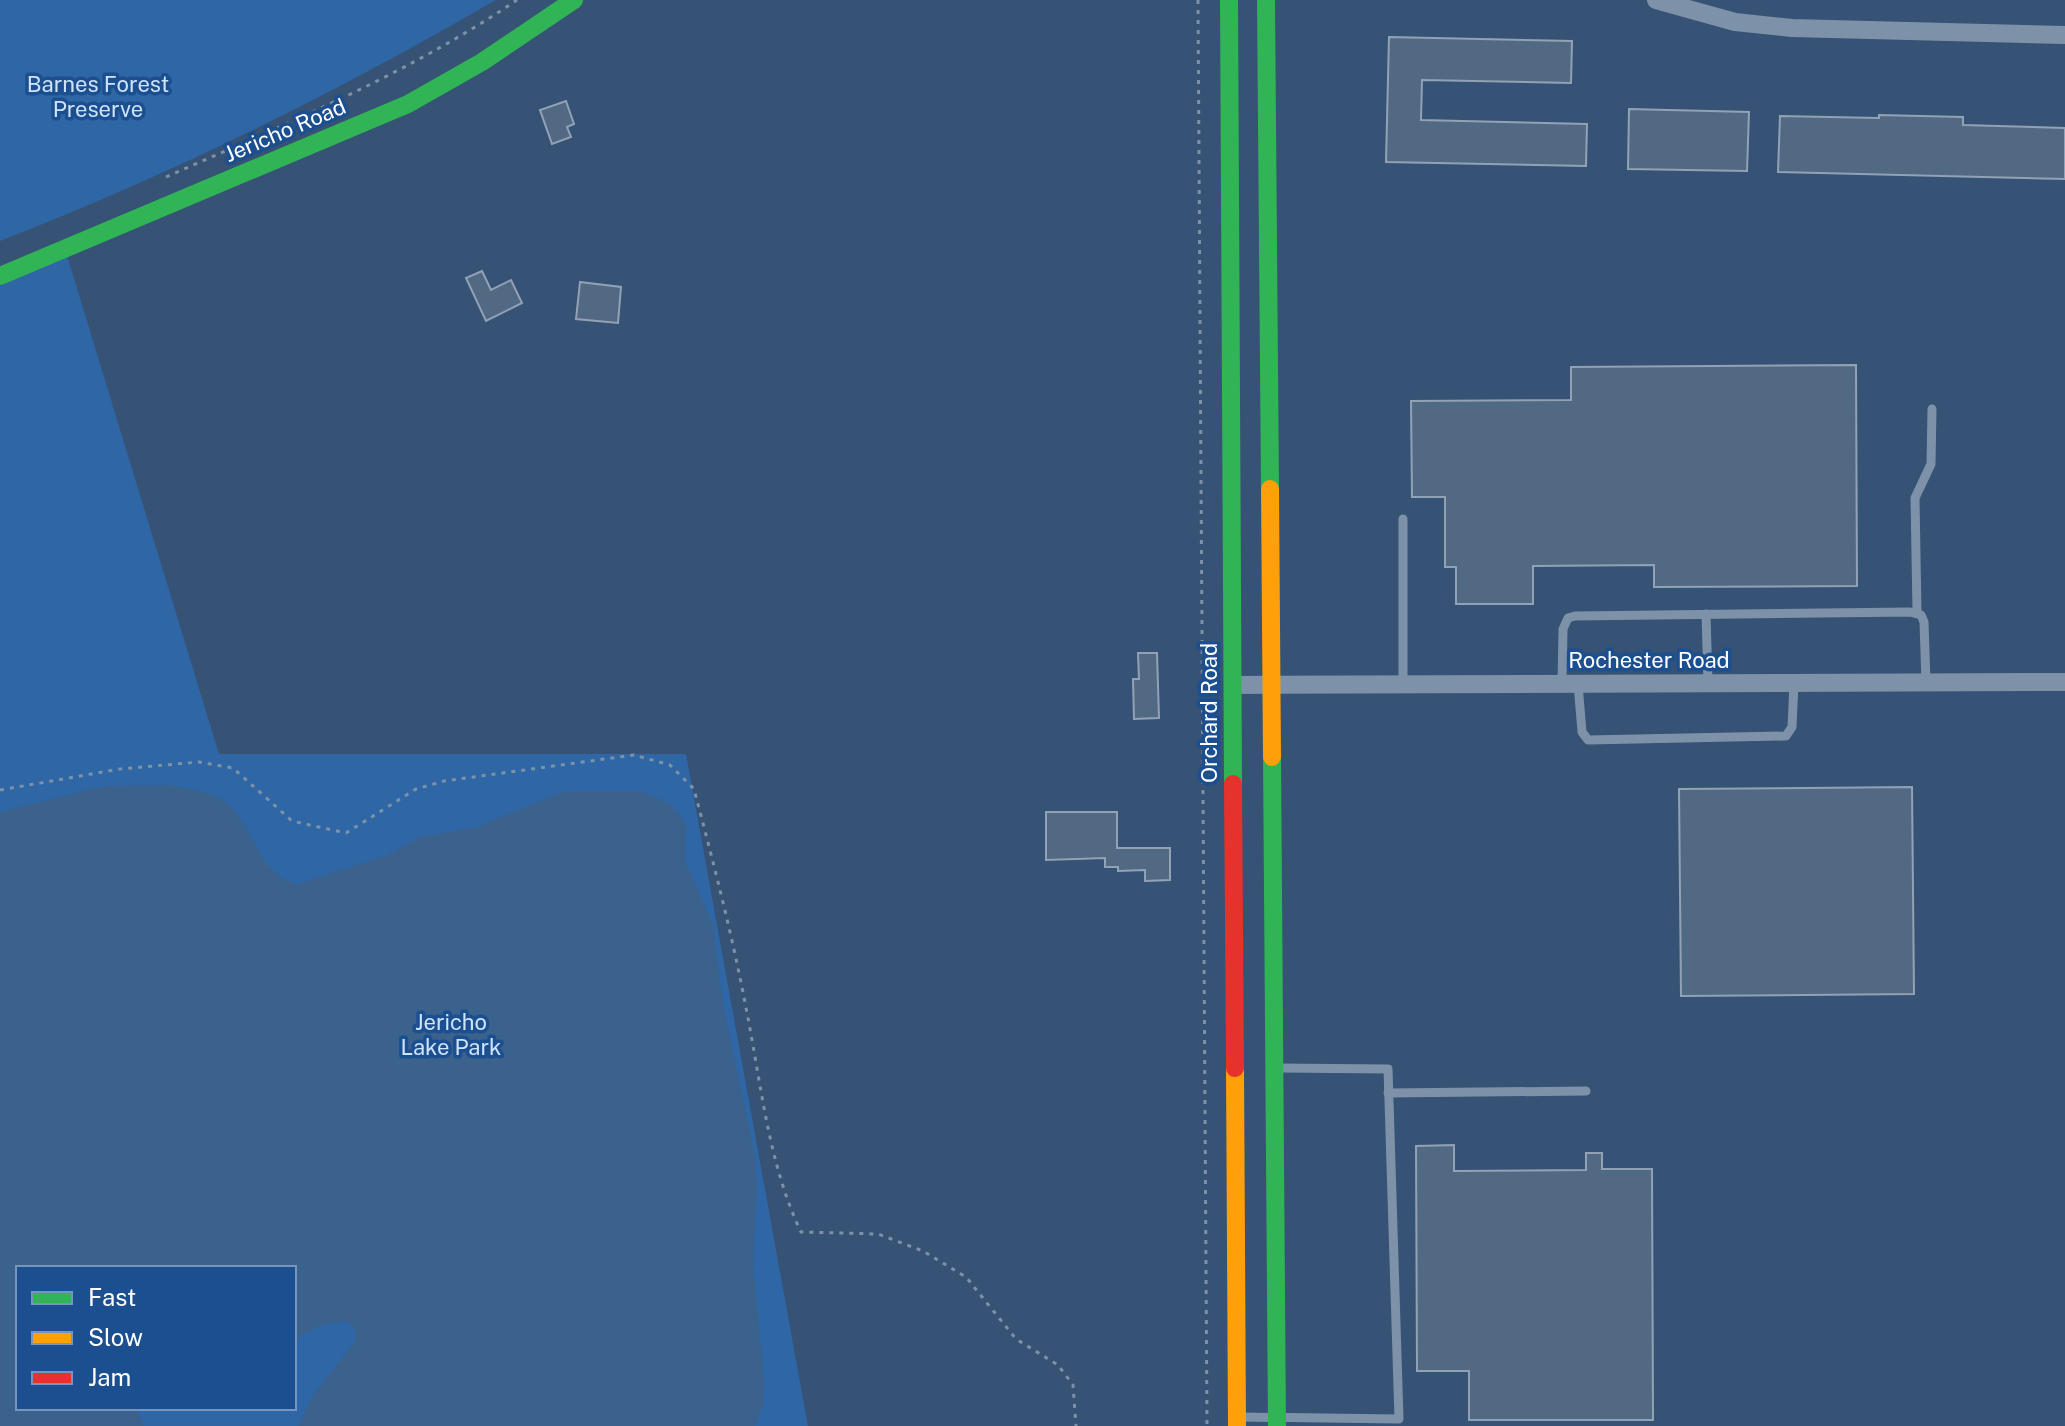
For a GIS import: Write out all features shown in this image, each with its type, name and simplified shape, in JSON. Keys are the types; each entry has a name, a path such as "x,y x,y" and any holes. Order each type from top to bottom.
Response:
{"main road":[{"name":"Jericho Road","path":"0,276 408,104 482,62 574,0"},
{"name":"Orchard Road","path":"1229,0 1237,1421"},
{"path":"1266,0 1277,1422"}],"street":[{"path":"1266,20 1282,0"},
{"path":"1656,0 1735,22 1792,28 2065,35"},
{"name":"Rochester Road","path":"1233,685 2065,682"}],"lane":[{"path":"1926,683 1924,622 1917,612 1915,498 1931,464 1932,409"},
{"path":"1403,519 1403,684"},
{"path":"1794,683 1792,727 1786,736 1588,740 1581,727 1570,684 1563,629 1568,618 1917,612"},
{"path":"1706,614 1708,683"},
{"path":"1237,1421 1399,1419 1388,1069 1275,1068"},
{"path":"1388,1093 1586,1091"}],"path":[{"path":"166,177 344,98 468,33 517,0"},
{"path":"1198,0 1207,1426"},
{"path":"0,790 120,769 199,762 233,768 292,821 346,833 416,789 444,781 634,755 670,765 694,789 744,995 776,1162 788,1204 801,1232 878,1234 923,1251 966,1277 1016,1339 1058,1365 1073,1385 1076,1426"}],"green space":[{"name":"Barnes Forest Preserve","path":"0,0 496,0 252,130 127,188 0,241"},
{"name":"Jericho Lake Park","path":"65,249 219,754 686,754 808,1426 0,1426 0,276"}],"shaded area":[{"name":"Jericho Lake Park","path":"167,785 202,791 221,799 241,820 273,870 284,879 298,884 388,855 420,837 477,827 565,791 640,791 666,802 679,812 686,827 685,861 713,925 723,1004 755,1155 757,1188 753,1265 764,1403 755,1426 298,1426 312,1397 356,1340 354,1328 347,1321 322,1325 296,1338 296,1266 16,1266 16,1410 137,1410 144,1426 0,1426 0,812 105,786"}],"building":[{"path":"1389,37 1572,41 1571,83 1422,80 1421,120 1587,124 1586,166 1386,162"},
{"path":"566,101 574,124 567,127 571,137 552,144 540,110"},
{"path":"1629,109 1749,112 1747,171 1628,169"},
{"path":"1879,115 1963,117 1963,125 2065,128 2065,179 1778,172 1780,116 1879,118"},
{"path":"482,271 491,290 511,280 522,303 486,321 466,278"},
{"path":"580,282 621,287 618,323 576,319"},
{"path":"1856,365 1857,586 1654,587 1654,565 1533,566 1533,604 1456,604 1456,567 1445,567 1445,497 1412,497 1411,401 1571,400 1571,367"},
{"path":"1138,653 1157,653 1159,718 1134,719 1133,679 1139,679"},
{"path":"1912,787 1914,994 1681,996 1679,789"},
{"path":"1046,812 1117,812 1117,848 1170,848 1170,880 1145,881 1145,870 1118,871 1118,867 1105,867 1105,858 1046,860"},
{"path":"1454,1145 1454,1171 1586,1170 1586,1153 1602,1153 1602,1169 1652,1169 1653,1420 1469,1420 1469,1371 1417,1371 1416,1146"}],"traffic: fast":[{"path":"0,276 408,104 482,62 574,0"},
{"path":"1229,0 1233,784"},
{"path":"1266,0 1270,489"},
{"path":"1272,757 1277,1426"}],"traffic: slow":[{"path":"1270,489 1272,757"},
{"path":"1235,1068 1237,1426"}],"traffic: jam":[{"path":"1233,784 1235,1068"}]}
